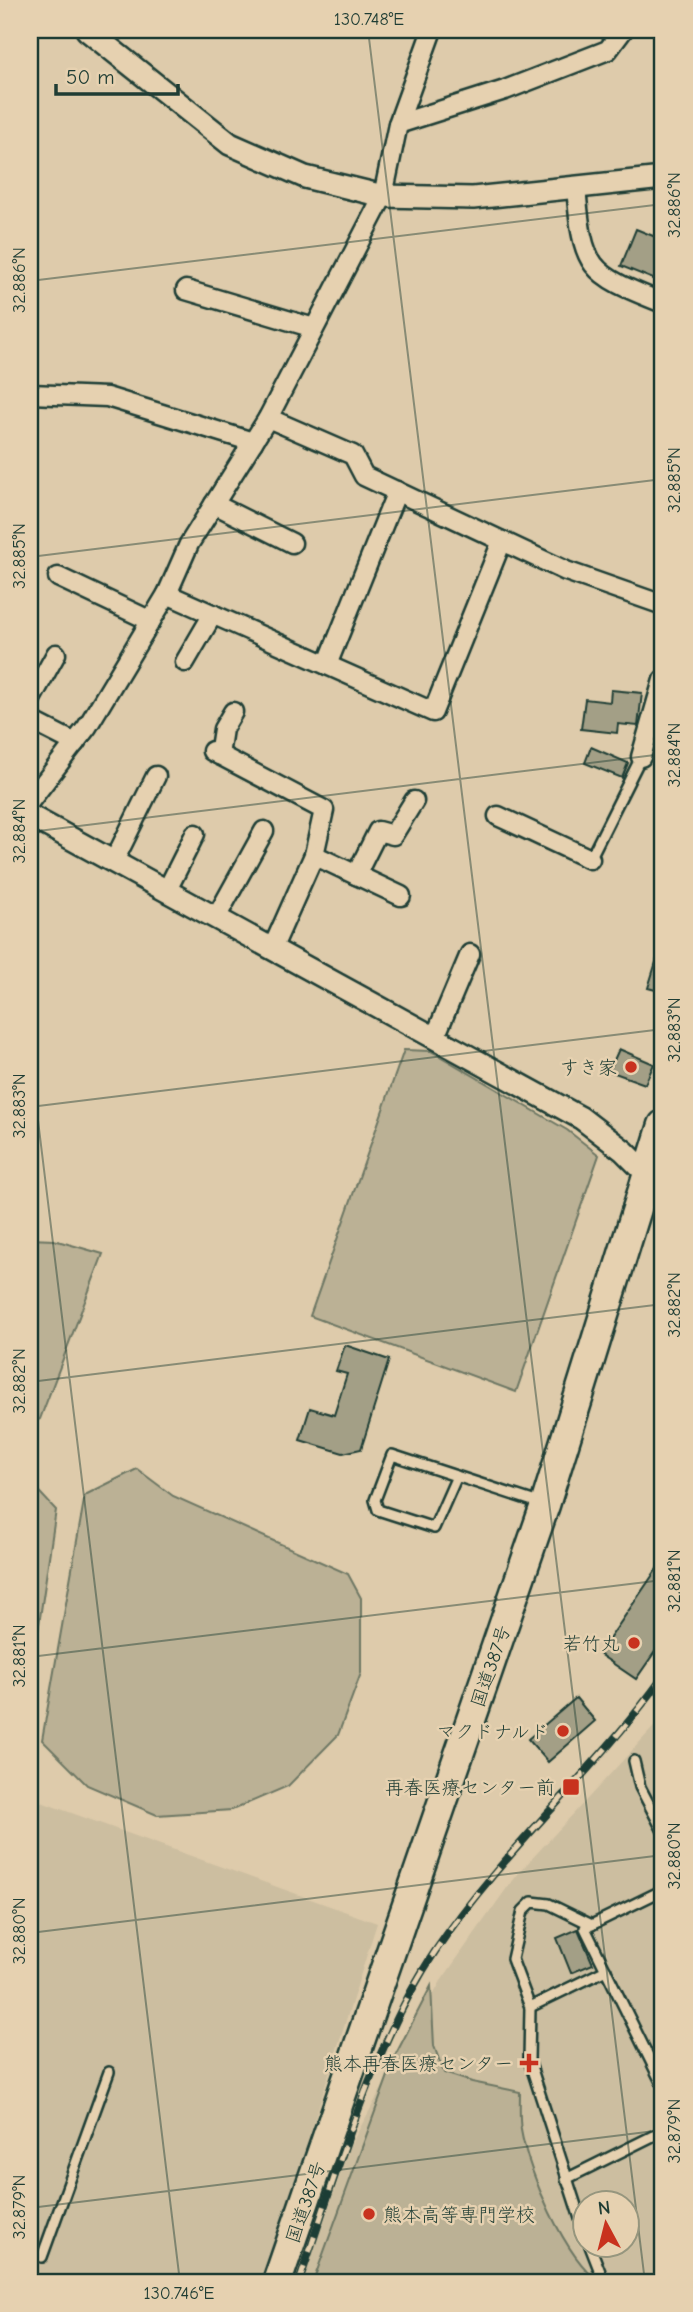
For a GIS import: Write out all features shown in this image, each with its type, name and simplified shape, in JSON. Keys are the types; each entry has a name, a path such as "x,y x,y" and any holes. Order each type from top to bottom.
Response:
{"highway":[{"name":"国道387号","path":"277,2282 655,1182 663,1125"}],"street":[{"path":"87,30 230,145 305,177 383,196 473,198 663,178"},
{"path":"30,801 75,743 167,594 189,544 268,418 383,196 398,124 432,30"},
{"path":"398,124 505,90 608,50 623,30"},
{"path":"576,187 580,235 589,263 610,282 663,303"},
{"path":"186,290 314,328"},
{"path":"30,394 107,397 253,442"},
{"path":"268,418 353,455 363,476 566,571 663,605"},
{"path":"327,665 397,491"},
{"path":"214,504 292,543"},
{"path":"167,594 433,712 502,541"},
{"path":"58,577 150,621"},
{"path":"185,662 213,614"},
{"path":"30,701 56,654"},
{"path":"641,757 663,680"},
{"path":"233,712 223,729 215,753 324,810 314,855 273,947"},
{"path":"30,720 75,743"},
{"path":"114,861 156,776"},
{"path":"356,875 378,831 393,835 414,800"},
{"path":"30,816 581,1118 624,1151 655,1182"},
{"path":"498,816 590,859"},
{"path":"216,916 264,831"},
{"path":"167,890 195,834"},
{"path":"314,855 401,896"},
{"path":"435,1037 471,954"}],"lane":[{"path":"590,859 641,757"},
{"path":"457,1476 434,1528 378,1510 375,1500 392,1455 457,1476 545,1505"},
{"path":"634,1761 640,1787 663,1831"},
{"path":"663,1890 585,1928 663,2086"},
{"path":"570,2193 528,2060 530,2007 512,1959 523,1911 532,1902 549,1904 592,1925"},
{"path":"530,2007 606,1970"},
{"path":"30,2252 42,2257 109,2073"},
{"path":"565,2179 663,2131"},
{"path":"596,2260 604,2282"}],"shaded area":[{"path":"404,1050 431,1051 567,1130 599,1155 516,1392 310,1316"},
{"path":"30,1239 54,1240 103,1254 40,1419 30,1424"},
{"path":"137,1469 173,1496 348,1574 361,1598 361,1673 338,1735 288,1786 232,1810 157,1815 87,1785 42,1740 85,1495"},
{"path":"30,1482 56,1510 30,1685"},
{"name":"熊本再春医療センター","path":"663,1717 663,2282 303,2282 350,2146 441,1981 514,1878"},
{"path":"30,1798 377,1923 263,2282 30,2282"},
{"path":"431,1986 434,2046 444,2073 520,2092 521,2130 540,2190 570,2248 570,2260 579,2260 600,2282 313,2282 396,2054"}],"building":[{"path":"636,229 663,240 663,283 621,266"},
{"path":"611,690 642,693 638,726 618,724 617,733 581,729 585,699 610,702"},
{"path":"591,747 628,763 622,778 585,763"},
{"path":"660,949 663,949 663,992 648,988"},
{"path":"619,1049 654,1064 645,1084 609,1071"},
{"path":"345,1345 389,1360 361,1449 343,1453 300,1440 310,1408 334,1415 347,1374 336,1371"},
{"path":"663,1560 663,1640 636,1679 599,1654"},
{"path":"576,1698 595,1721 548,1762 528,1739"},
{"path":"578,1929 593,1964 571,1973 557,1938"}],"railway":[{"path":"299,2282 375,2068 393,2026 436,1950 490,1879 608,1746 663,1677"}],"place":[{"name":"すき家","path":"631,1067"},
{"name":"若竹丸","path":"634,1643"},
{"name":"マクドナルド","path":"563,1731"},
{"name":"再春医療センター前","path":"571,1787"},
{"name":"熊本再春医療センター","path":"529,2063"},
{"name":"熊本高等専門学校","path":"369,2214"}]}
